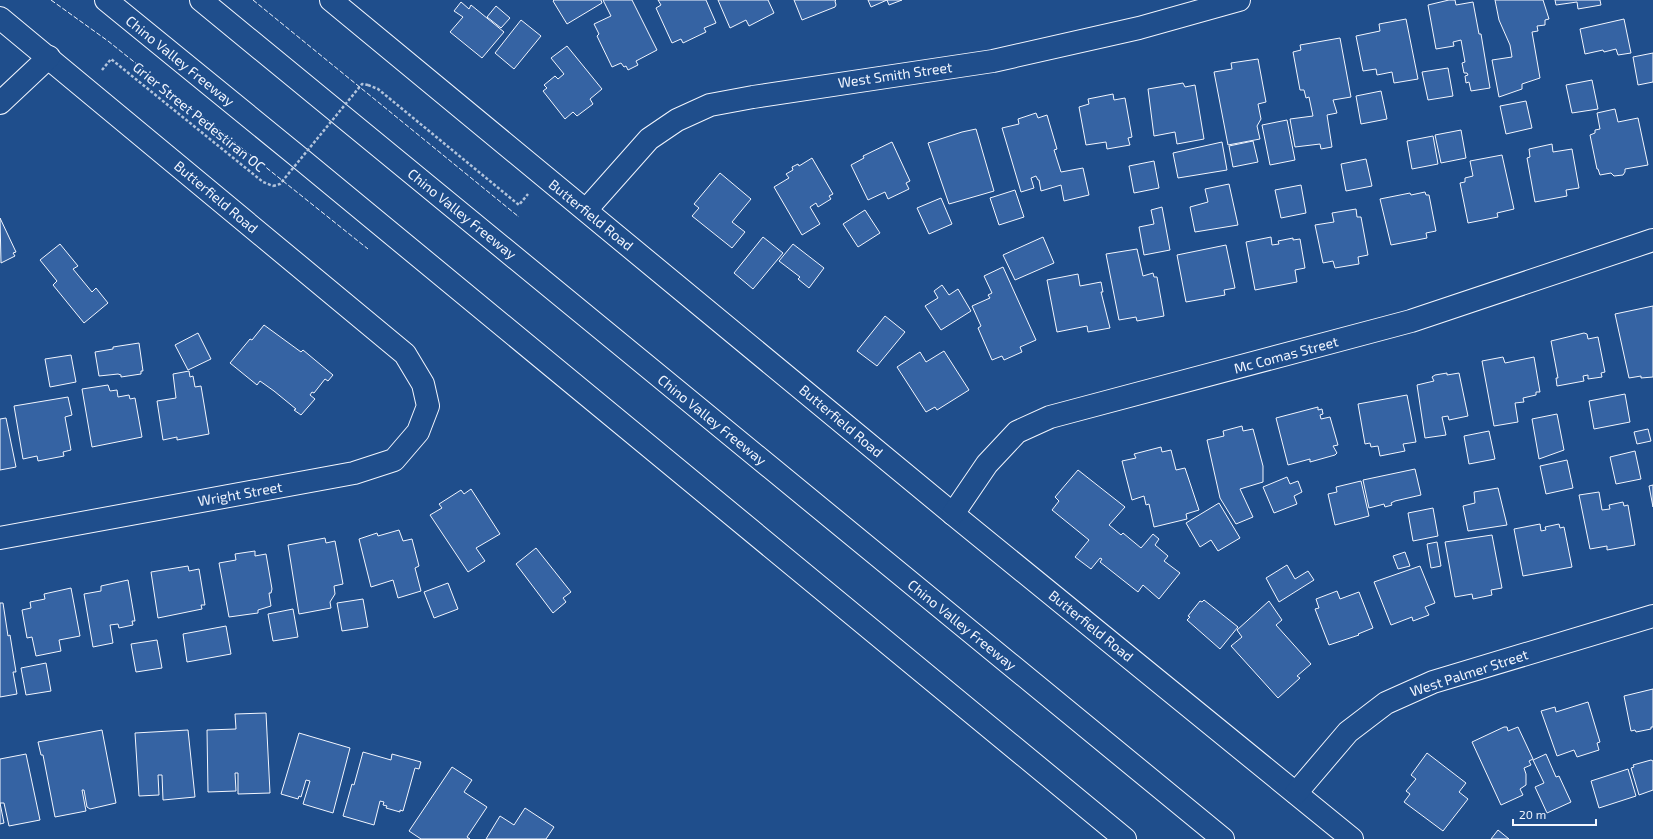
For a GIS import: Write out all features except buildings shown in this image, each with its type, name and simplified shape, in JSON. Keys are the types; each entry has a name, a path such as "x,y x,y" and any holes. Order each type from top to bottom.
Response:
{"main road":[{"name":"Chino Valley Freeway","path":"106,0 320,174 1125,839"},
{"name":"Chino Valley Freeway","path":"201,0 1223,839"},
{"name":"Butterfield Road","path":"331,0 953,514 1352,839"},
{"name":"West Smith Street","path":"586,210 649,139 677,120 710,105 752,96 993,61 1139,28 1239,0"},
{"name":"Butterfield Road","path":"0,18 49,57 405,354 423,384"},
{"path":"0,104 49,57"},
{"name":"Mc Comas Street","path":"953,514 987,464 1016,432 1050,416 1411,321 1653,240"},
{"name":"Wright Street","path":"0,538 354,473 394,460 418,432 428,406 423,384"},
{"name":"West Palmer Street","path":"1296,793 1348,732 1386,703 1433,682 1653,616"}],"path":[{"name":"Grier Street Pedestiran OC","path":"102,70 111,59 263,182 273,186 280,184 362,84 378,89 519,205 531,191"}],"fence":[{"path":"51,0 108,41 368,249"},
{"path":"253,0 519,217"}]}
